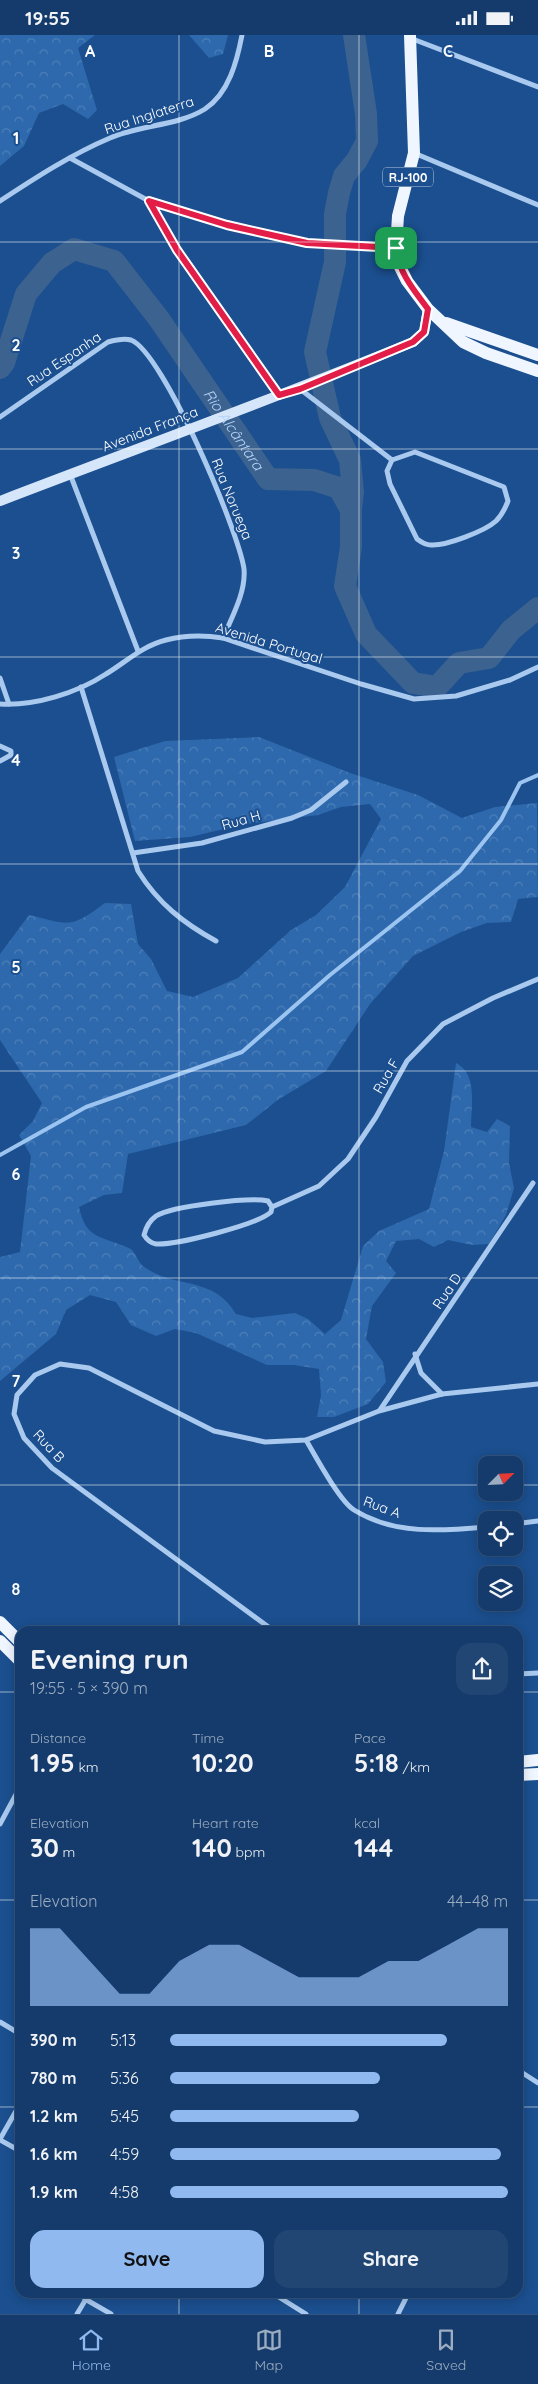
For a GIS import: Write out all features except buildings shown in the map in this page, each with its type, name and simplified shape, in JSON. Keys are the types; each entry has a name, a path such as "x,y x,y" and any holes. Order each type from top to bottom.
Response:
{"main road":[{"name":"RJ-100","path":"410,36 414,153 398,216 396,248 398,263 406,281 428,309 463,342 473,348 538,371"},
{"name":"RJ-100","path":"440,320 538,355"},
{"path":"0,1622 15,1637"},
{"path":"0,1641 15,1656"},
{"path":"523,1762 538,1760"},
{"path":"523,1775 538,1774"}],"street":[{"name":"Rua Inglaterra","path":"0,201 70,158 110,137 180,118 205,109 221,93 236,65 242,35"},
{"path":"410,36 538,87"},
{"path":"414,153 538,205"},
{"path":"70,158 149,201 227,225 307,243 396,248"},
{"path":"149,201 177,250 279,395"},
{"name":"Avenida França","path":"0,501 208,421 300,389 413,342 424,332 428,309"},
{"name":"Rua Espanha","path":"0,417 108,342 120,339 132,341 151,360 190,428"},
{"path":"300,389 392,460"},
{"name":"Rua Noruega","path":"190,428 235,535 244,571 240,597 223,638"},
{"path":"415,452 504,487 508,501 504,512 487,527 464,537 432,546 424,544 417,539 390,484 387,471 392,460 415,452"},
{"path":"70,474 138,651"},
{"name":"Avenida Portugal","path":"0,704 44,699 81,687 106,674 138,651 165,640 201,635 223,638 361,684 414,699 456,695 510,680 538,667"},
{"path":"0,678 9,704"},
{"path":"81,687 133,853 143,879 167,909 193,929 216,941"},
{"path":"0,746 7,747 11,751 11,755 0,761"},
{"name":"Rua H","path":"133,853 193,845 292,818 311,810 346,782"},
{"name":"Rua F","path":"272,1207 319,1186 348,1159 376,1117 407,1061 443,1024 493,997 538,979"},
{"name":"Rua D","path":"379,1411 415,1354 446,1314 533,1183"},
{"name":"Rua F","path":"253,1199 268,1201 272,1207 272,1212 265,1218 253,1223 183,1240 156,1244 148,1241 144,1235 147,1225 156,1216 170,1210 253,1199"},
{"path":"415,1354 421,1373 442,1394"},
{"name":"Rua B","path":"267,1626 52,1469 24,1439 14,1414 17,1395 35,1375 60,1364 89,1368 214,1431 265,1442 306,1440"},
{"path":"306,1440 379,1411 442,1394 538,1384"},
{"name":"Rua A","path":"306,1440 326,1475 353,1509 391,1525 410,1528 439,1531 478,1528"},
{"path":"523,1523 538,1521"},
{"path":"523,1674 538,1673"},
{"path":"0,1824 15,1796"},
{"path":"0,2021 15,2031"},
{"path":"523,2073 538,2083"},
{"path":"15,2113 0,2139 15,2148"},
{"path":"280,2298 306,2314"},
{"path":"398,2314 406,2298"},
{"path":"77,2314 85,2299 111,2314"}],"green space":[{"path":"0,35 95,35 78,48 97,110 88,119 63,104 39,113 24,146 0,166"},
{"path":"189,35 228,35 223,54 209,58"},
{"path":"259,737 350,773 418,795 462,818 495,807 537,803 538,897 518,899 511,922 487,923 461,932 413,956 370,1004 326,1071 279,1099 246,1125 128,1154 122,1193 104,1195 79,1207 86,1226 96,1235 131,1249 143,1266 155,1273 216,1293 226,1301 236,1314 252,1318 295,1313 308,1319 325,1334 341,1320 363,1246 379,1231 429,1209 444,1151 456,1063 468,1075 470,1083 472,1092 471,1127 487,1132 497,1119 510,1126 509,1163 514,1188 506,1215 489,1244 472,1245 448,1240 434,1247 419,1239 396,1241 386,1261 396,1273 372,1306 366,1339 383,1362 386,1382 368,1404 334,1417 317,1417 321,1395 319,1369 294,1365 267,1365 196,1333 175,1329 156,1336 131,1325 116,1302 90,1295 66,1310 56,1334 0,1381 0,1257 20,1252 31,1156 19,1135 33,1121 42,1103 0,1040 0,954 29,915 69,923 84,917 105,903 131,904 138,944 151,959 167,991 193,997 238,978 291,930 316,915 345,887 381,819 370,804 341,807 318,815 245,824 190,837 135,841 114,757 165,741"}],"waterway":[{"path":"351,509 353,492 350,460 330,418 315,352 335,262 335,214 339,193 344,176 357,160 367,141 366,114 354,35"},
{"name":"Rio Alcântara","path":"0,368 4,363 26,294 52,263 74,249 114,261 159,319 268,479 314,480 339,488 351,510 351,547 345,586 366,634 413,683 437,687 459,663 489,658 511,630 538,608"},
{"path":"0,1155 86,1107 242,1052 330,975 460,871 501,820 520,783 538,775"}],"route":[{"path":"149,201 227,225 307,243 396,248 398,263 406,281 428,309 424,332 413,342 300,389 279,395 229,327 177,250 149,201"}]}
